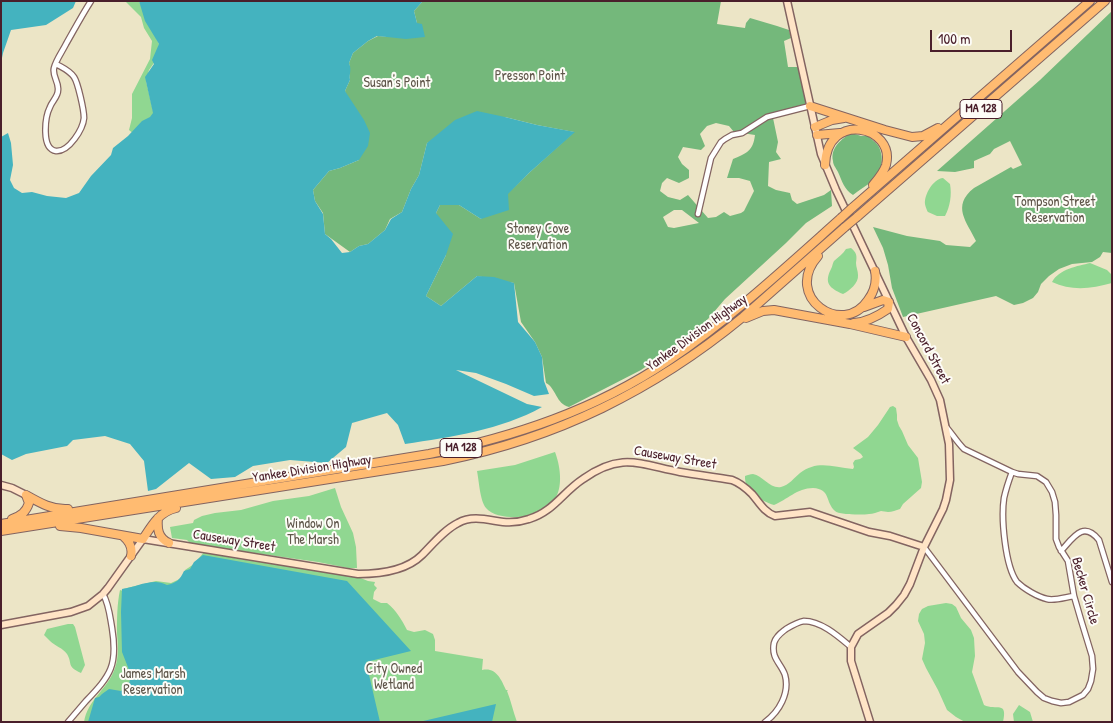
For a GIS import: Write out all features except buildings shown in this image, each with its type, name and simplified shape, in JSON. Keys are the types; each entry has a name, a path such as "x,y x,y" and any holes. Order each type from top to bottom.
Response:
{"highway":[{"name":"Yankee Division Highway","path":"1,522 448,450 515,433 565,415 625,386 667,362 726,318 1090,1"},
{"name":"Yankee Division Highway","path":"1,532 443,461 513,444 562,427 618,401 651,383 695,354 743,317 1105,1"},
{"path":"810,106 901,134 914,137 923,136 936,130 996,83"},
{"path":"816,131 832,120 848,118"},
{"path":"816,131 843,132 858,129 870,132 885,148 886,165 881,175 853,207"},
{"path":"825,165 827,149 835,137 843,132"},
{"path":"845,227 814,260 808,273 807,285 814,302 827,312 843,315 884,300 889,302 888,309 881,314 850,324"},
{"path":"860,309 867,302 873,291 876,279 875,271"},
{"path":"695,354 746,318 768,310 778,310 850,324 906,337"},
{"path":"1,532 64,526 143,539 163,512 250,492"},
{"path":"26,495 45,505 66,510 147,500"},
{"path":"1,522 14,518 24,512 29,503 26,495"},
{"path":"158,518 160,535 163,540 169,543"},
{"path":"124,536 131,545 131,556"}],"street":[{"path":"56,64 68,70 75,79 83,108 84,120 70,145 55,151 49,147 46,129 46,116 58,90 54,69 56,64 80,18 91,1"},
{"name":"Concord Street","path":"786,1 825,165 906,337 931,380 940,400 949,444 950,480 948,492 943,509 924,547 910,584 904,595 888,613 858,634 851,647"},
{"path":"698,214 711,158 725,138 742,132 767,117 810,106"},
{"path":"946,427 964,449 1012,472 1004,498 1004,535 1010,567 1018,582 1034,594 1049,600 1074,596"},
{"name":"Causeway Street","path":"143,539 358,574 383,573 415,561 436,539 458,523 465,520 486,519 503,522 522,522 551,508 573,486 604,466 637,462 690,474 732,480 739,483 752,494 765,510 775,516 810,512 869,532 890,536 924,547"},
{"name":"Becker Circle","path":"924,547 1030,686 1044,698 1061,703 1069,702 1082,695 1088,689 1091,681 1093,662 1091,648 1074,596 1068,561 1056,539 1055,502 1049,487 1043,479 1037,476 1012,472"},
{"path":"1,485 26,495"},
{"path":"1061,551 1079,532 1088,531 1095,535 1099,540 1112,582"},
{"path":"1,625 71,612 88,606 103,594 116,579 143,539"},
{"path":"68,722 106,679 113,662 112,632 107,603 103,594"},
{"path":"765,722 781,706 786,687 785,674 776,661 774,642 778,634 802,621 815,622 837,634 851,647 851,661 870,722"}],"green space":[{"path":"125,1 139,1 159,44 158,57 149,70 146,81 154,115 135,135 129,130 132,118 132,94 150,59 152,41 144,28 141,17"},
{"path":"423,1 721,1 717,24 745,28 750,18 789,30 791,38 784,41 788,67 799,67 806,100 804,110 773,118 778,142 776,152 781,159 769,162 768,186 790,193 792,200 797,204 824,195 831,190 832,206 806,223 725,299 708,319 687,338 641,370 569,407 561,403 552,388 546,383 542,357 535,342 521,322 514,283 477,276 441,306 426,296 446,255 436,213 440,205 459,205 481,219 574,132 505,117 427,143 419,175 402,212 390,219 385,230 368,244 359,246 350,252 325,234 323,213 315,201 313,190 329,171 359,160 345,91 350,80 349,63 353,53 368,41 378,36 389,37 417,23 414,11","holes":["716,123 729,126 734,132 755,135 751,148 733,159 727,178 739,178 750,181 754,191 744,211 741,213 730,216 724,212 716,217 708,218 688,195 680,200 668,197 660,191 662,183 667,178 679,183 689,178 689,170 678,157 683,147 701,150 705,146 700,134 707,126","674,210 682,210 699,223 674,228 668,227 663,217"]},
{"name":"Tompson Street Reservation","path":"1112,11 1112,253 1103,252 1100,257 1092,262 1072,264 1059,269 1041,284 1033,298 1023,303 1014,305 996,296 903,317 892,288 883,248 873,227 907,236 940,241 946,245 970,247 976,241 965,221 962,208 963,201 974,188 1011,167 1013,169 1022,165 1010,141 994,149 990,154 974,161 974,168 955,172 937,171 1040,80"},
{"path":"852,133 868,136 878,146 882,157 881,167 874,179 853,195 844,185 834,164 833,156 833,152 838,144"},
{"path":"943,178 950,184 950,201 945,216 937,216 928,212 925,200 933,184"},
{"path":"851,248 856,255 858,278 853,286 843,294 831,287 828,278 834,261 846,249"},
{"path":"1090,263 1107,270 1112,275 1112,283 1096,287 1074,288 1052,282 1064,271"},
{"path":"890,407 896,408 897,420 908,445 918,458 922,482 921,488 900,509 872,514 841,513 835,511 823,491 813,488 797,492 774,505 754,495 747,486 745,476 751,474 757,475 773,486 781,487 806,469 819,465 853,469 855,460 863,457 853,448 868,437"},
{"path":"555,452 559,469 560,487 556,497 549,504 523,517 497,515 486,508 481,496 477,471 515,465"},
{"name":"Window On The Marsh","path":"335,488 353,533 357,568 198,545 187,540 172,538 170,527 193,523 194,520 202,516 241,510 273,501 309,496"},
{"path":"204,552 358,577 375,582 374,585 377,588 373,599 381,603 387,603 398,615 407,630 414,632 425,630 433,634 435,651 483,659 482,670 494,672 500,678 506,690 508,690 517,722 84,722 89,707 108,682 116,664 118,651 117,612 120,590 123,591 123,589 156,581 171,583 184,577 185,570 194,564"},
{"path":"946,603 956,607 961,618 971,630 974,638 975,656 972,672 984,705 1002,709 1004,711 1003,722 965,722 956,717 947,710 926,668 922,659 925,643 924,634 918,621 919,614 922,609 928,606"},
{"path":"73,624 75,627 85,665 81,673 72,667 69,657 65,652 44,635 47,629"},
{"path":"1019,705 1030,712 1033,722 1014,722 1013,714"}],"water":[{"path":"1,1 76,1 73,8 46,25 11,30 1,63"},
{"path":"139,1 423,1 414,11 417,23 422,24 425,37 406,39 377,36 353,53 349,63 350,80 345,91 370,133 368,146 359,160 329,171 313,190 315,201 323,214 325,234 342,253 350,252 359,246 368,244 385,230 391,219 402,212 419,175 427,143 455,120 477,111 575,132 508,194 509,210 481,219 459,205 440,205 436,213 453,234 446,255 426,296 441,306 477,276 494,277 514,283 518,322 535,342 542,357 544,381 549,394 534,396 476,373 456,370 527,404 542,407 510,422 475,432 405,444 398,425 387,413 352,423 346,447 327,463 290,460 253,466 235,477 211,479 189,463 156,489 148,491 144,461 130,444 105,436 73,440 67,446 26,454 12,460 1,454 1,137 8,133 11,143 13,165 10,180 14,188 22,193 32,192 66,198 79,193 91,176 111,155 113,148 153,113 145,77 154,64 152,60 159,44 145,21"},
{"path":"203,555 347,581 411,651 366,662 380,722 88,722 95,698 109,689 121,691 129,684 131,675 122,652 122,589 151,582 167,585 173,583"},
{"path":"496,704 492,722 419,722"}],"park label":[{"name":"Presson Point","path":"530,76"},
{"name":"Susan's Point","path":"397,83"},
{"name":"Stoney Cove Reservation","path":"538,237"},
{"name":"City Owned Wetland","path":"394,678"},
{"name":"James Marsh Reservation","path":"153,682"}]}
